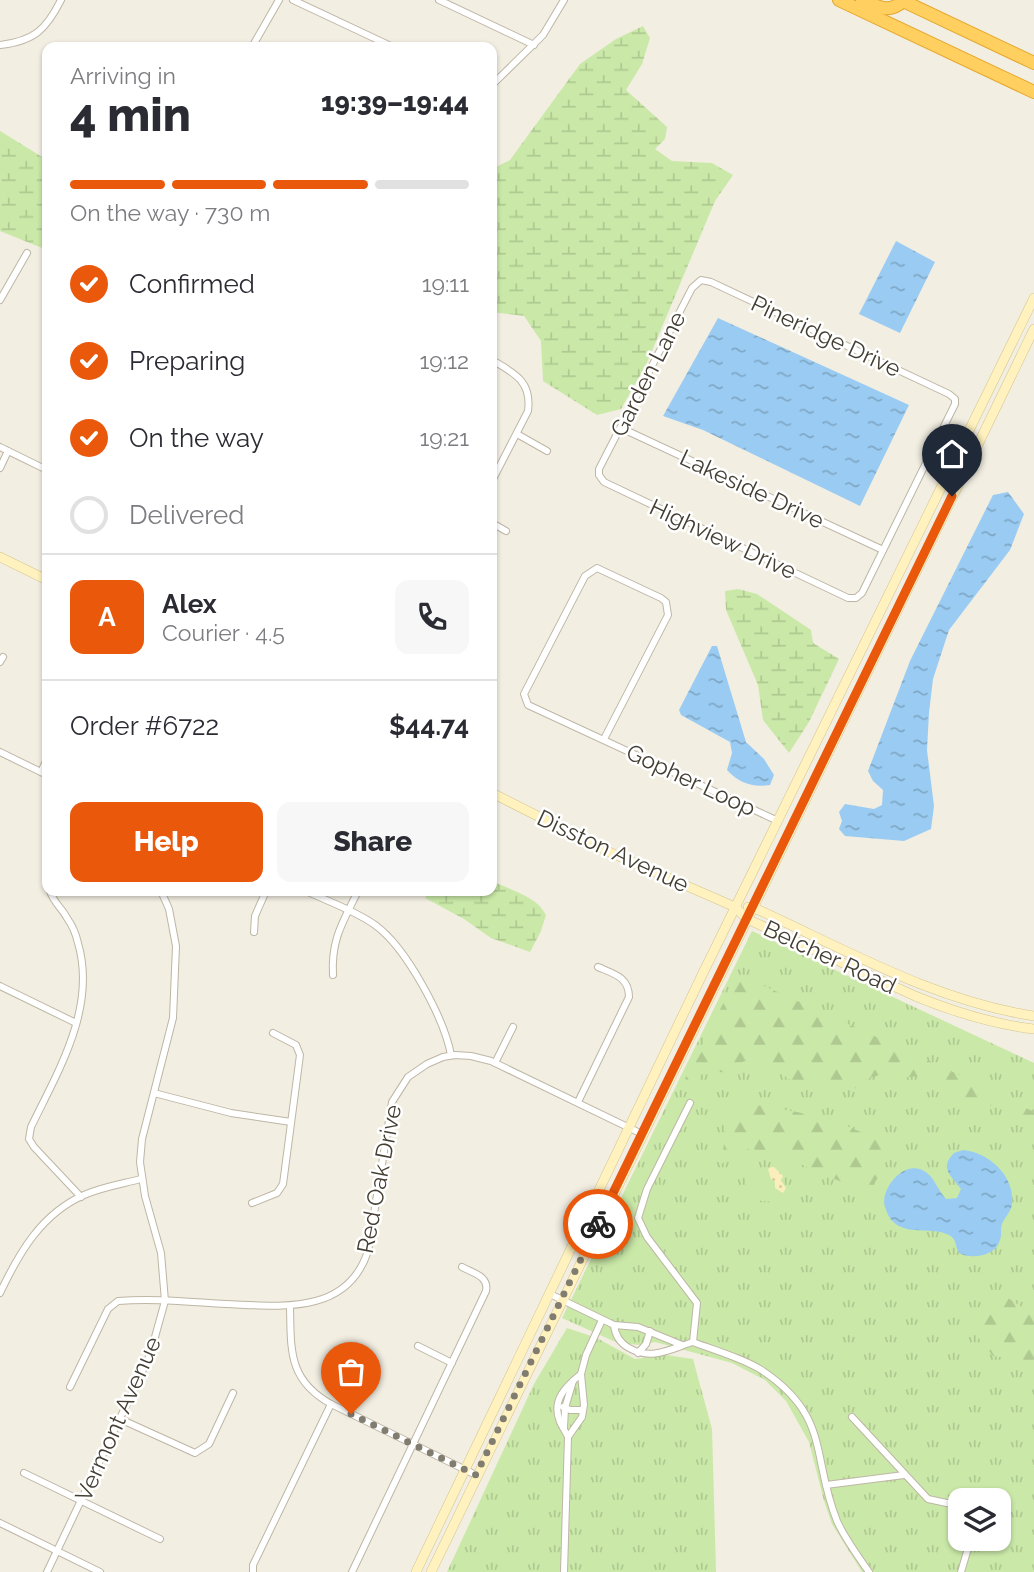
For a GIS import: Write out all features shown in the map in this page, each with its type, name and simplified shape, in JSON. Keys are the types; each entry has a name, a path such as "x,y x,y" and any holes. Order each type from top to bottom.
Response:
{"highway":[{"path":"839,0 1034,92"},
{"path":"862,0 889,10 902,1 1034,63"}],"main road":[{"path":"416,1572 629,1127 1034,298"},
{"path":"431,1572 1034,329"},
{"path":"0,557 42,578"},
{"name":"Disston Avenue","path":"497,796 607,851 736,907"},
{"name":"Belcher Road","path":"736,907 752,907 929,987 984,1006 1034,1016"},
{"name":"Belcher Road","path":"736,907 747,919 941,1007 990,1022 1034,1029"}],"street":[{"path":"0,45 23,41 38,33 54,15 61,0"},
{"path":"255,42 279,0"},
{"path":"293,0 382,42"},
{"path":"439,0 534,45"},
{"path":"497,80 550,26 564,0"},
{"path":"0,300 3,287 27,253"},
{"name":"Pineridge Drive","path":"701,280 724,288 951,395 956,404 940,436"},
{"name":"Garden Lane","path":"599,472 692,288 701,280"},
{"path":"497,363 520,377 529,406 497,472"},
{"name":"Lakeside Drive","path":"621,428 883,550"},
{"path":"517,434 547,451"},
{"path":"883,550 940,436 973,453"},
{"path":"0,447 42,468"},
{"path":"0,468 8,451"},
{"name":"Highview Drive","path":"599,472 604,482 853,599 863,593 883,550"},
{"path":"497,526 506,531"},
{"name":"Gopher Loop","path":"604,739 668,615 666,602 662,598 597,568 585,576 524,694 528,705 778,821"},
{"path":"0,752 42,773"},
{"path":"52,896 72,926 83,958 83,991 69,1049 29,1136 34,1147 80,1197"},
{"name":"Vermont Avenue","path":"47,1572 154,1346 165,1301 162,1254 141,1179 141,1144 173,1018 177,970 176,946 169,909 163,896"},
{"path":"254,932 255,916 264,896"},
{"path":"316,896 377,926 402,955 438,1013 452,1055 476,1057 495,1063 642,1133"},
{"path":"333,975 334,945 356,896"},
{"path":"578,1102 629,997 629,988 624,979 598,967"},
{"path":"0,986 76,1023"},
{"path":"495,1063 513,1027"},
{"path":"252,1203 277,1193 283,1184 291,1122 299,1050 273,1033"},
{"name":"Red Oak Drive","path":"70,1387 110,1306 121,1300 290,1307 313,1303 333,1294 348,1283 359,1270 370,1244 393,1098 405,1080 415,1072 427,1064 452,1055"},
{"path":"154,1093 231,1113 291,1122"},
{"path":"690,1103 647,1189 638,1218 647,1237 697,1303 693,1342"},
{"path":"0,1293 17,1258 32,1236 53,1216 80,1197 103,1188 141,1179"},
{"path":"352,1572 486,1291 484,1279 462,1267"},
{"path":"550,1294 614,1325 638,1326 682,1345"},
{"path":"290,1307 294,1366 309,1388 331,1404 476,1475"},
{"path":"568,1437 575,1429 583,1410 584,1390 581,1374 602,1320"},
{"path":"614,1325 615,1333 624,1345 638,1353 660,1354 693,1342 762,1371 792,1395 813,1426 826,1485 840,1527 869,1572"},
{"path":"638,1353 646,1344 650,1331"},
{"path":"418,1346 452,1363"},
{"path":"564,1572 568,1437 560,1424 561,1394 568,1383 581,1374"},
{"path":"120,1419 195,1453 209,1444 233,1393"},
{"path":"253,1568 331,1404"},
{"path":"561,1406 583,1410"},
{"path":"852,1417 928,1499 948,1503"},
{"path":"24,1473 160,1539"},
{"path":"826,1485 904,1475"},
{"path":"0,1523 100,1572"},
{"path":"961,1572 967,1551"}],"green space":[{"path":"643,26 650,38 642,64 626,90 667,127 665,139 655,149 672,161 712,163 733,175 715,201 646,365 621,409 597,415 543,381 541,341 524,316 497,313 497,166 510,160 580,64 616,39"},
{"path":"0,131 42,157 42,248 0,231"},
{"path":"738,589 757,594 811,630 813,643 839,659 809,722 789,753 763,720 758,685 726,610 725,591"},
{"path":"497,883 530,898 546,915 530,952 491,938 464,919 425,898 497,896"},
{"path":"752,931 1034,1063 1034,1572 862,1572 832,1524 809,1442 786,1401 765,1380 732,1363 655,1342 640,1345 618,1343 562,1318"},
{"path":"738,974 947,1069 1034,1112 1034,1129 1023,1125 1004,1109 968,1100 926,1075 902,1078 885,1073 867,1079 857,1088 851,1089 826,1085 819,1081 795,1083 777,1071 765,1070 745,1061 727,1073 707,1070 700,1076 700,1085 685,1079"},
{"path":"730,1102 812,1116 856,1130 885,1149 886,1161 883,1170 871,1188 860,1190 800,1164 750,1148 729,1156 721,1165"},
{"path":"759,1168 764,1170 774,1192 776,1197 773,1201 760,1201 751,1195 746,1186 744,1173"},
{"path":"1008,1298 1034,1315 1032,1362 993,1356 973,1331 970,1312"},
{"path":"567,1328 597,1338 635,1359 666,1355 693,1359 712,1429 716,1572 447,1572 534,1384"}],"sand":[{"path":"773,1166 783,1176 781,1180 786,1188 783,1193 775,1188 775,1182 771,1179 768,1169"}],"water":[{"path":"896,241 935,262 900,333 859,314"},
{"path":"718,318 909,405 860,506 703,430 663,416"},
{"path":"1008,492 1024,514 1010,550 949,630 933,679 927,750 934,806 931,829 904,841 845,836 839,829 842,821 839,812 845,804 874,809 882,805 883,790 873,781 868,771 910,661 993,495"},
{"path":"712,646 717,646 746,742 764,759 774,775 770,785 752,785 732,774 727,770 732,753 730,742 681,715 679,710"},
{"path":"963,1150 982,1156 999,1168 1010,1185 1012,1195 1012,1205 1002,1224 998,1245 989,1253 977,1256 959,1253 955,1241 949,1235 897,1225 891,1219 884,1203 893,1180 911,1168 927,1173 946,1199 957,1198 961,1189 948,1171 947,1163 954,1153"}],"way so far":[{"path":"351,1414 476,1475 598,1224"}],"route":[{"path":"598,1224 952,496"}]}
